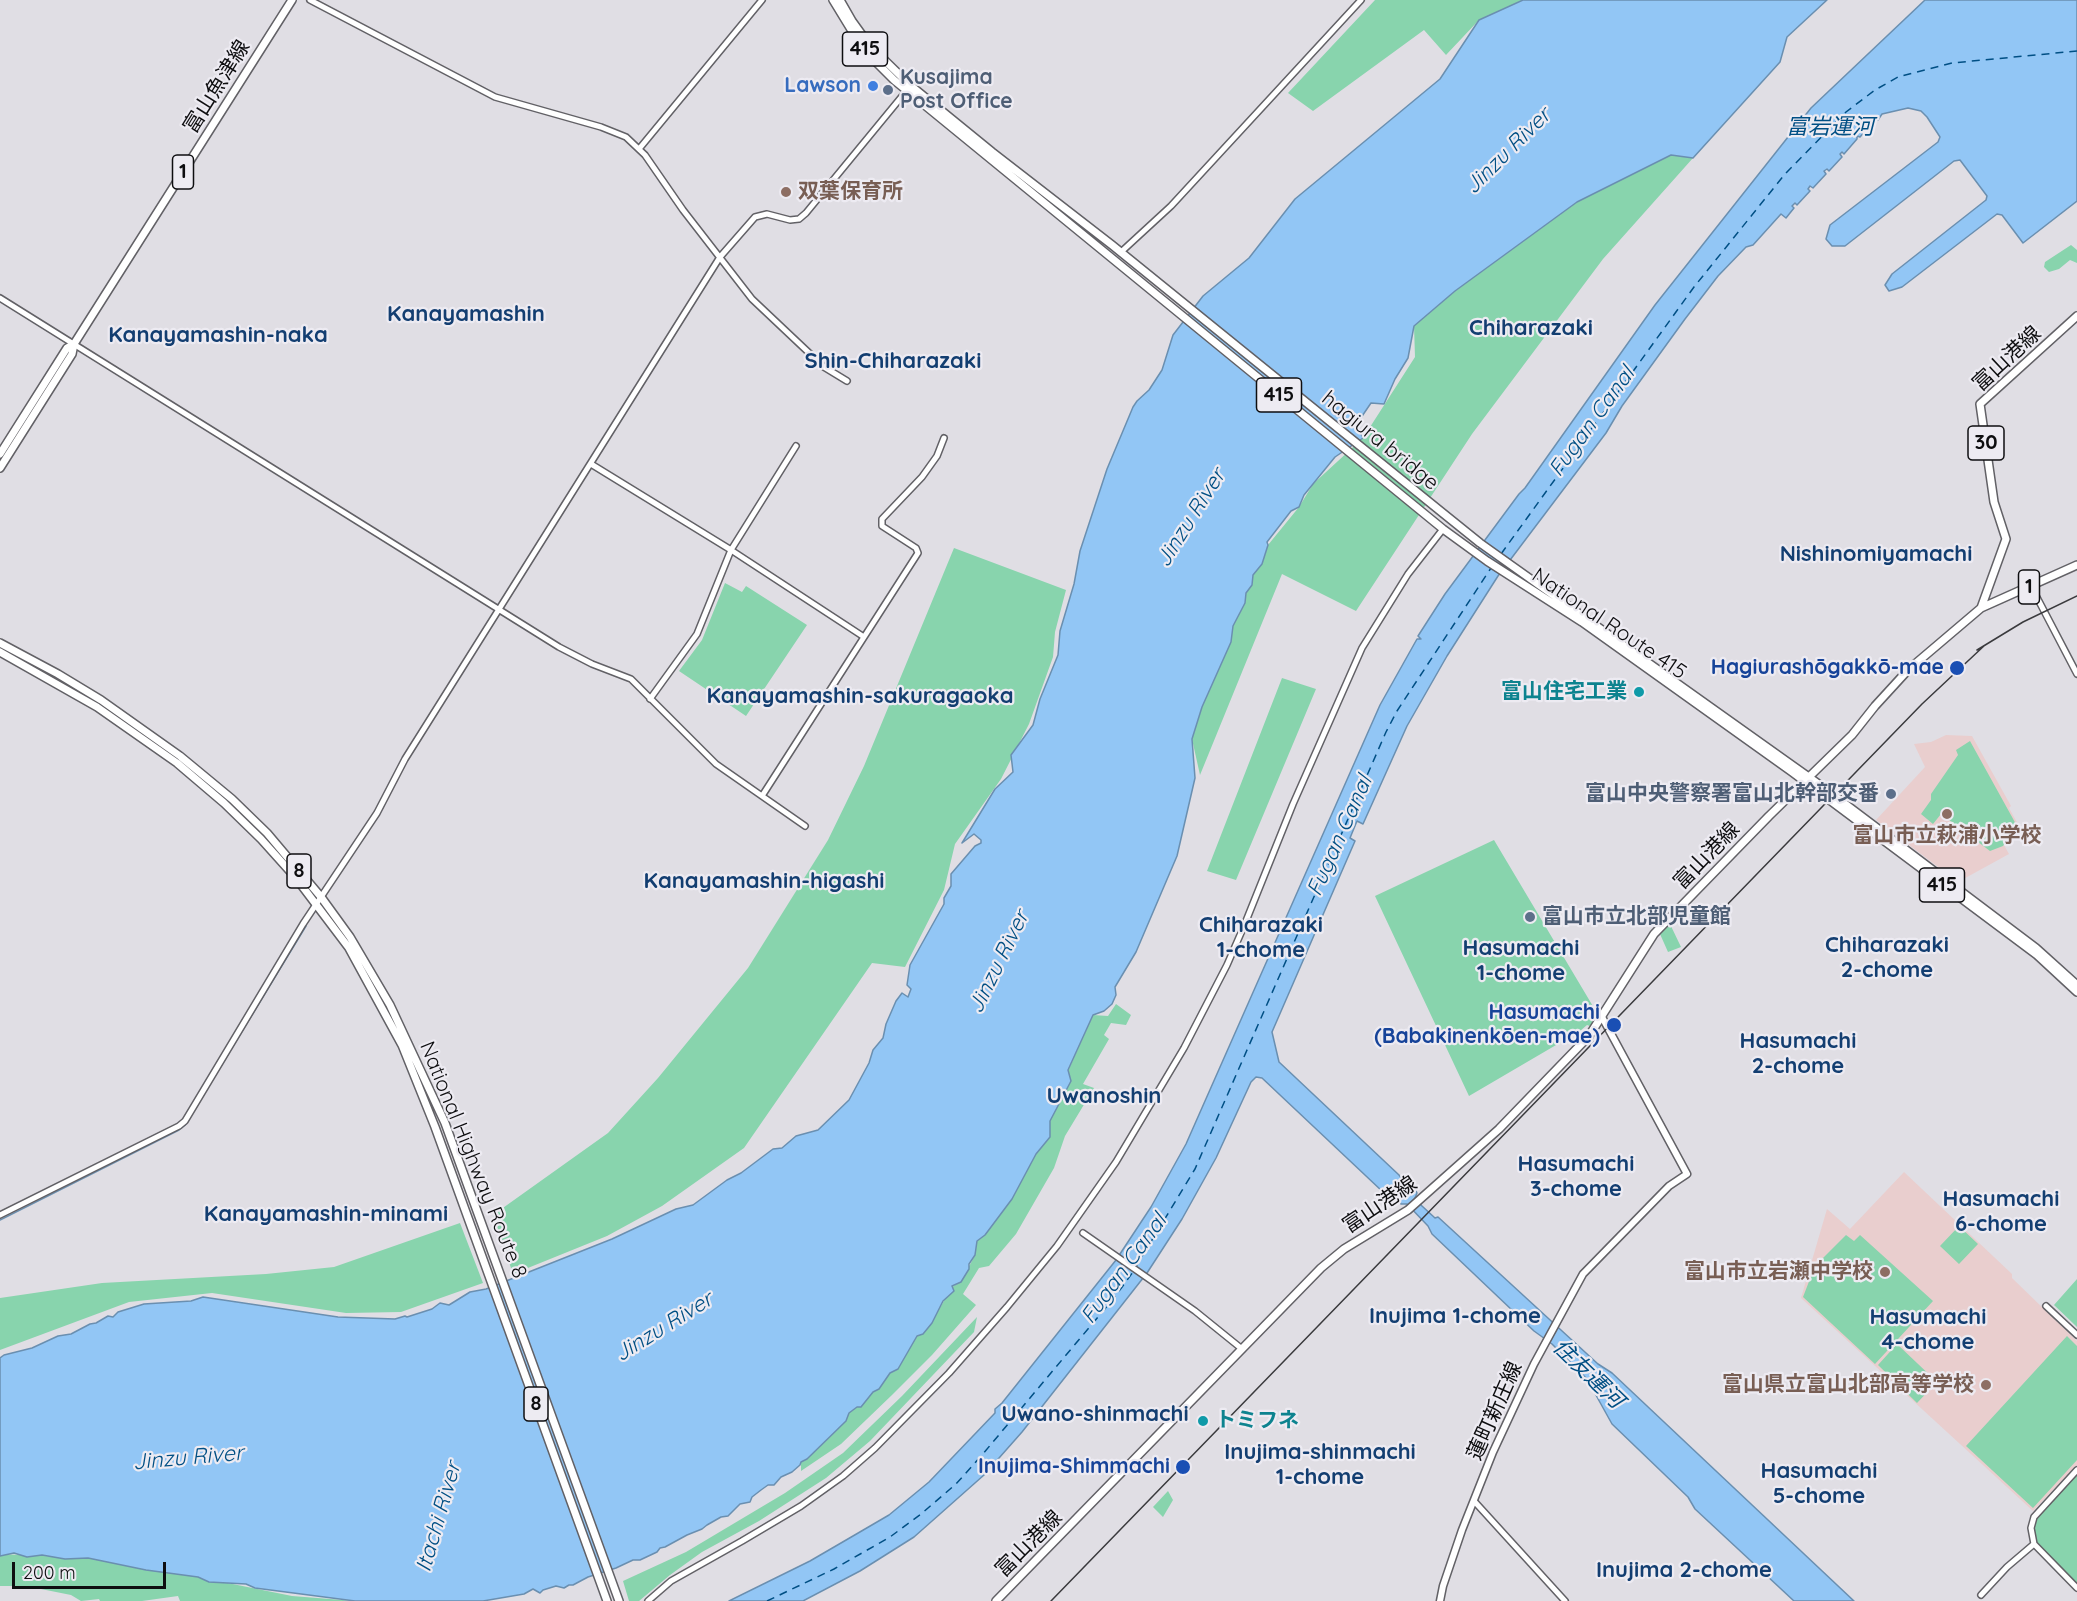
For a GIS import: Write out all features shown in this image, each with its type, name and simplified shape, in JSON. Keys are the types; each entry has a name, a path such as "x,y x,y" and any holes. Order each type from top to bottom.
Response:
{"main road":[{"name":"富山魚津線","path":"0,468 72,354 74,344 292,0"},
{"name":"415","path":"833,0 869,55 1032,189 1121,252"},
{"name":"415","path":"840,0 870,46 909,88"},
{"name":"hagiura bridge","path":"1032,189 1106,255 1440,526"},
{"name":"hagiura bridge","path":"1121,252 1444,514"},
{"name":"富山港線","path":"996,1601 1331,1258 1408,1210 1499,1129 1589,1036 1654,934 1852,735 1908,670 1981,608 2006,539 1994,502 1980,404 2077,316"},
{"name":"富山魚津線","path":"0,454 67,348 74,344"},
{"name":"National Route 415","path":"1444,514 1480,543 2036,948 2077,985"},
{"name":"National Route 415","path":"1440,526 1474,552 1582,622 1807,780 2037,955 2077,992"},
{"name":"1","path":"1981,608 2077,565"},
{"name":"National Highway Route 8","path":"0,643 100,700 180,756 232,799 267,833 350,937 390,1005 445,1124 619,1601"},
{"name":"National Highway Route 8","path":"0,652 97,707 177,763 224,803 319,900 349,948 402,1045 465,1207 607,1601"},
{"name":"蓮町新庄線","path":"1440,1601 1474,1501 1518,1397 1582,1274 1670,1186 1687,1174 1602,1017"}],"street":[{"path":"310,0 495,97 618,133 639,149 752,299 824,367 848,381"},
{"path":"639,149 762,0"},
{"path":"1121,252 1170,207 1361,0"},
{"path":"0,1215 185,1122 319,900 377,813 405,759 720,257 755,217 767,214 789,220 799,219 806,213 909,88"},
{"path":"0,298 581,659 631,679 716,764 805,826"},
{"path":"762,796 918,553 916,548 882,526 882,519 922,477 937,456 944,438"},
{"path":"650,699 697,634 731,550 796,446"},
{"path":"591,464 731,550 864,637"},
{"path":"648,1601 671,1581 801,1506 843,1476 875,1449 949,1373 1057,1246 1116,1162 1184,1048 1244,926 1293,804 1362,648 1440,526"},
{"path":"2031,586 2077,674"},
{"path":"1083,1233 1146,1276 1242,1349"},
{"path":"2046,1306 2077,1335"},
{"path":"2077,1470 2034,1517 2031,1528 2034,1544 2077,1588"},
{"path":"1474,1501 1565,1601"},
{"path":"1982,1595 2007,1567 2034,1544"}],"shaded area":[{"name":"富山市立萩浦小学校","path":"1946,735 1972,736 2011,806 2009,808 2019,826 2004,845 2009,854 1958,882 1876,820 1925,767 1914,744 1931,742"},
{"name":"富山県立富山北部高等学校","path":"1904,1172 2012,1274 2012,1278 2077,1341 2077,1465 2033,1511 1801,1298 1827,1209 1850,1229"}],"green space":[{"path":"1375,0 1523,0 1479,20 1446,55 1424,30 1313,111 1288,93"},
{"path":"1671,155 1693,158 1603,259 1472,434 1356,611 1282,574 1200,775 1192,739 1202,707 1231,642 1233,626 1245,603 1253,575 1262,564 1268,545 1299,507 1313,484 1363,438 1415,357 1414,326 1455,291 1577,202"},
{"path":"2071,245 2077,250 2077,263 2070,260 2059,269 2049,272 2044,267 2045,262"},
{"path":"954,548 1066,590 1055,632 1053,657 1029,724 1001,779 955,844 944,890 905,967 872,963 744,1148 662,1206 607,1236 513,1274 493,1215 608,1133 658,1078 748,968 828,840 864,766"},
{"path":"725,583 742,592 746,586 807,625 746,716 679,671 702,640"},
{"path":"1282,678 1316,689 1236,880 1207,871"},
{"path":"1970,741 2017,826 2003,846 1990,851 1941,814 1933,824 1921,814 1931,800 1931,794 1958,755 1956,750"},
{"path":"1494,840 1594,1008 1595,1019 1590,1026 1587,1025 1469,1096 1375,896"},
{"path":"1670,924 1681,947 1668,952 1660,934"},
{"path":"1116,1004 1131,1015 1126,1025 1111,1023 1104,1035 1109,1039 1083,1084 1094,1088 1065,1136 1054,1168 1016,1234 989,1266 979,1268 963,1294 976,1305 932,1355 841,1444 801,1471 801,1462 807,1459 846,1421 849,1413 861,1406 873,1392 879,1389 890,1373 898,1369 917,1336 931,1323 952,1287 961,1282 975,1255 977,1241 985,1235 1012,1199 1036,1154 1050,1137 1050,1121 1068,1071 1093,1015 1108,1016"},
{"path":"460,1223 483,1283 401,1312 346,1313 212,1293 129,1302 0,1350 0,1298 102,1283 266,1274 334,1267"},
{"path":"1959,1226 1978,1244 1959,1264 1940,1246"},
{"path":"1846,1235 1854,1241 1860,1235 1933,1301 1875,1364 1803,1297 1815,1266"},
{"path":"2077,1279 2077,1327 2054,1305"},
{"path":"977,1317 974,1332 870,1441 826,1478 759,1521 702,1552 639,1601 629,1601 623,1581 686,1552 785,1493 843,1453 902,1396"},
{"path":"2067,1336 2077,1346 2077,1460 2033,1508 1966,1446"},
{"path":"1897,1344 1937,1382 1917,1403 1878,1365"},
{"path":"2077,1472 2077,1588 2040,1551 2031,1528 2040,1510"},
{"path":"1168,1491 1173,1500 1163,1517 1153,1507"},
{"path":"0,1554 88,1558 292,1596 355,1601 180,1601 178,1596 142,1601 100,1601 99,1599 81,1601 71,1595 26,1586 0,1586"}],"water":[{"path":"1523,0 1827,0 1787,37 1780,62 1693,158 1671,155 1577,202 1455,291 1414,326 1408,358 1395,379 1384,404 1371,403 1356,425 1363,438 1335,457 1304,495 1299,507 1291,511 1267,542 1262,564 1253,575 1245,603 1233,626 1231,642 1202,707 1192,739 1195,778 1177,856 1136,952 1115,987 1116,995 1112,1004 1104,1011 1093,1015 1068,1070 1071,1081 1050,1121 1050,1137 1036,1154 1012,1199 985,1235 977,1241 975,1255 961,1282 952,1286 954,1291 943,1301 932,1323 923,1334 917,1336 898,1369 890,1373 879,1389 873,1392 861,1407 849,1413 846,1421 792,1472 781,1477 774,1485 768,1485 752,1497 750,1502 740,1504 728,1516 721,1517 640,1560 633,1560 564,1588 556,1586 540,1593 533,1589 524,1594 483,1601 355,1601 255,1588 246,1584 209,1582 198,1577 146,1570 88,1558 65,1559 42,1555 27,1557 14,1553 0,1556 0,1358 4,1355 32,1348 58,1336 71,1334 108,1316 113,1317 118,1312 144,1304 191,1301 203,1297 338,1317 395,1319 432,1309 440,1303 449,1305 470,1292 486,1289 612,1239 676,1209 693,1205 773,1149 782,1148 796,1136 818,1130 849,1100 869,1063 873,1050 883,1038 886,1024 896,1001 902,993 908,997 911,989 907,985 910,965 944,904 944,898 951,886 951,874 975,846 981,843 981,840 974,834 962,843 995,789 1013,772 1011,755 1033,725 1040,699 1058,655 1060,631 1074,584 1080,551 1107,469 1133,407 1149,390 1162,370 1173,335 1203,296 1249,258 1295,199 1440,79 1479,20"},
{"name":"富岩運河","path":"1925,0 2077,0 2077,201 2023,243 2002,215 1997,214 1902,287 1889,291 1885,285 1892,274 1986,200 1987,196 1960,160 1954,161 1845,246 1832,246 1826,239 1830,225 1938,142 1940,137 1927,117 1921,111 1908,108 1882,114 1878,120 1873,120 1844,154 1842,152 1840,154 1842,157 1829,171 1827,169 1824,171 1826,174 1813,188 1810,186 1808,189 1810,191 1797,205 1795,203 1792,206 1794,208 1786,218 1781,214 1753,245 1746,247 1718,276 1685,319 1622,406 1606,433 1498,576 1447,656 1407,726 1363,824 1357,821 1350,838 1355,841 1272,1032 1279,1062 1399,1175 1402,1179 1400,1183 1407,1189 1416,1191 1415,1198 1422,1206 1435,1218 1438,1217 1598,1364 1612,1373 1854,1601 1794,1601 1695,1509 1688,1497 1612,1424 1587,1379 1552,1344 1534,1331 1432,1234 1428,1226 1407,1204 1401,1204 1393,1191 1383,1192 1262,1078 1256,1077 1251,1082 1216,1158 1182,1219 1147,1273 1022,1432 984,1475 914,1537 860,1571 803,1601 729,1601 810,1561 889,1515 929,1482 995,1413 995,1409 1116,1260 1151,1207 1186,1144 1380,705 1417,639 1421,639 1418,636 1445,594 1525,488 1655,305 1811,108"}],"waterway":[{"path":"0,1220 185,1125 306,926"}],"ferry route":[{"path":"1501,554 1694,287 1785,174 1846,112 1875,90 1898,77 1952,63 2077,51"},
{"path":"1135,1268 1195,1169 1386,732 1397,711 1491,568"},
{"path":"767,1601 834,1569 890,1537 956,1484 1114,1298 1133,1272"}],"tram line":[{"path":"1977,650 2023,622 2077,596"},
{"path":"1051,1601 1922,704 1985,645"}],"place":[{"name":"Lawson","path":"873,86"},
{"name":"Kusajima Post Office","path":"888,90"},
{"name":"双葉保育所","path":"786,192"},
{"name":"Hagiurashōgakkō-mae","path":"1957,668"},
{"name":"富山住宅工業","path":"1639,692"},
{"name":"富山中央警察署富山北幹部交番","path":"1891,794"},
{"name":"富山市立萩浦小学校","path":"1947,814"},
{"name":"富山市立北部児童館","path":"1530,917"},
{"name":"Hasumachi (Babakinenkōen-mae)","path":"1614,1025"},
{"name":"富山市立岩瀬中学校","path":"1885,1272"},
{"name":"富山県立富山北部高等学校","path":"1986,1385"},
{"name":"トミフネ","path":"1203,1421"},
{"name":"Inujima-Shimmachi","path":"1183,1467"}],"district":[{"name":"Kanayamashin","path":"466,314"},
{"name":"Chiharazaki","path":"1531,328"},
{"name":"Kanayamashin-naka","path":"218,335"},
{"name":"Shin-Chiharazaki","path":"893,361"},
{"name":"Nishinomiyamachi","path":"1876,554"},
{"name":"Kanayamashin-sakuragaoka","path":"860,696"},
{"name":"Kanayamashin-higashi","path":"764,881"},
{"name":"Chiharazaki 1-chome","path":"1261,938"},
{"name":"Chiharazaki 2-chome","path":"1887,958"},
{"name":"Hasumachi 1-chome","path":"1521,960"},
{"name":"Hasumachi 2-chome","path":"1798,1054"},
{"name":"Uwanoshin","path":"1104,1096"},
{"name":"Hasumachi 3-chome","path":"1576,1176"},
{"name":"Hasumachi 6-chome","path":"2001,1212"},
{"name":"Kanayamashin-minami","path":"326,1214"},
{"name":"Inujima 1-chome","path":"1455,1316"},
{"name":"Hasumachi 4-chome","path":"1928,1330"},
{"name":"Uwano-shinmachi","path":"1095,1414"},
{"name":"Inujima-shinmachi 1-chome","path":"1320,1464"},
{"name":"Hasumachi 5-chome","path":"1819,1484"},
{"name":"Inujima 2-chome","path":"1684,1570"}],"water label":[{"name":"Jinzu River","path":"1508,151"},
{"name":"Fugan Canal","path":"1592,422"},
{"name":"Jinzu River","path":"1191,518"},
{"name":"Fugan Canal","path":"1340,836"},
{"name":"Jinzu River","path":"999,962"},
{"name":"Fugan Canal","path":"1124,1269"},
{"name":"Jinzu River","path":"664,1327"},
{"name":"住友運河","path":"1588,1374"},
{"name":"Jinzu River","path":"188,1458"},
{"name":"Itachi River","path":"439,1517"}]}
